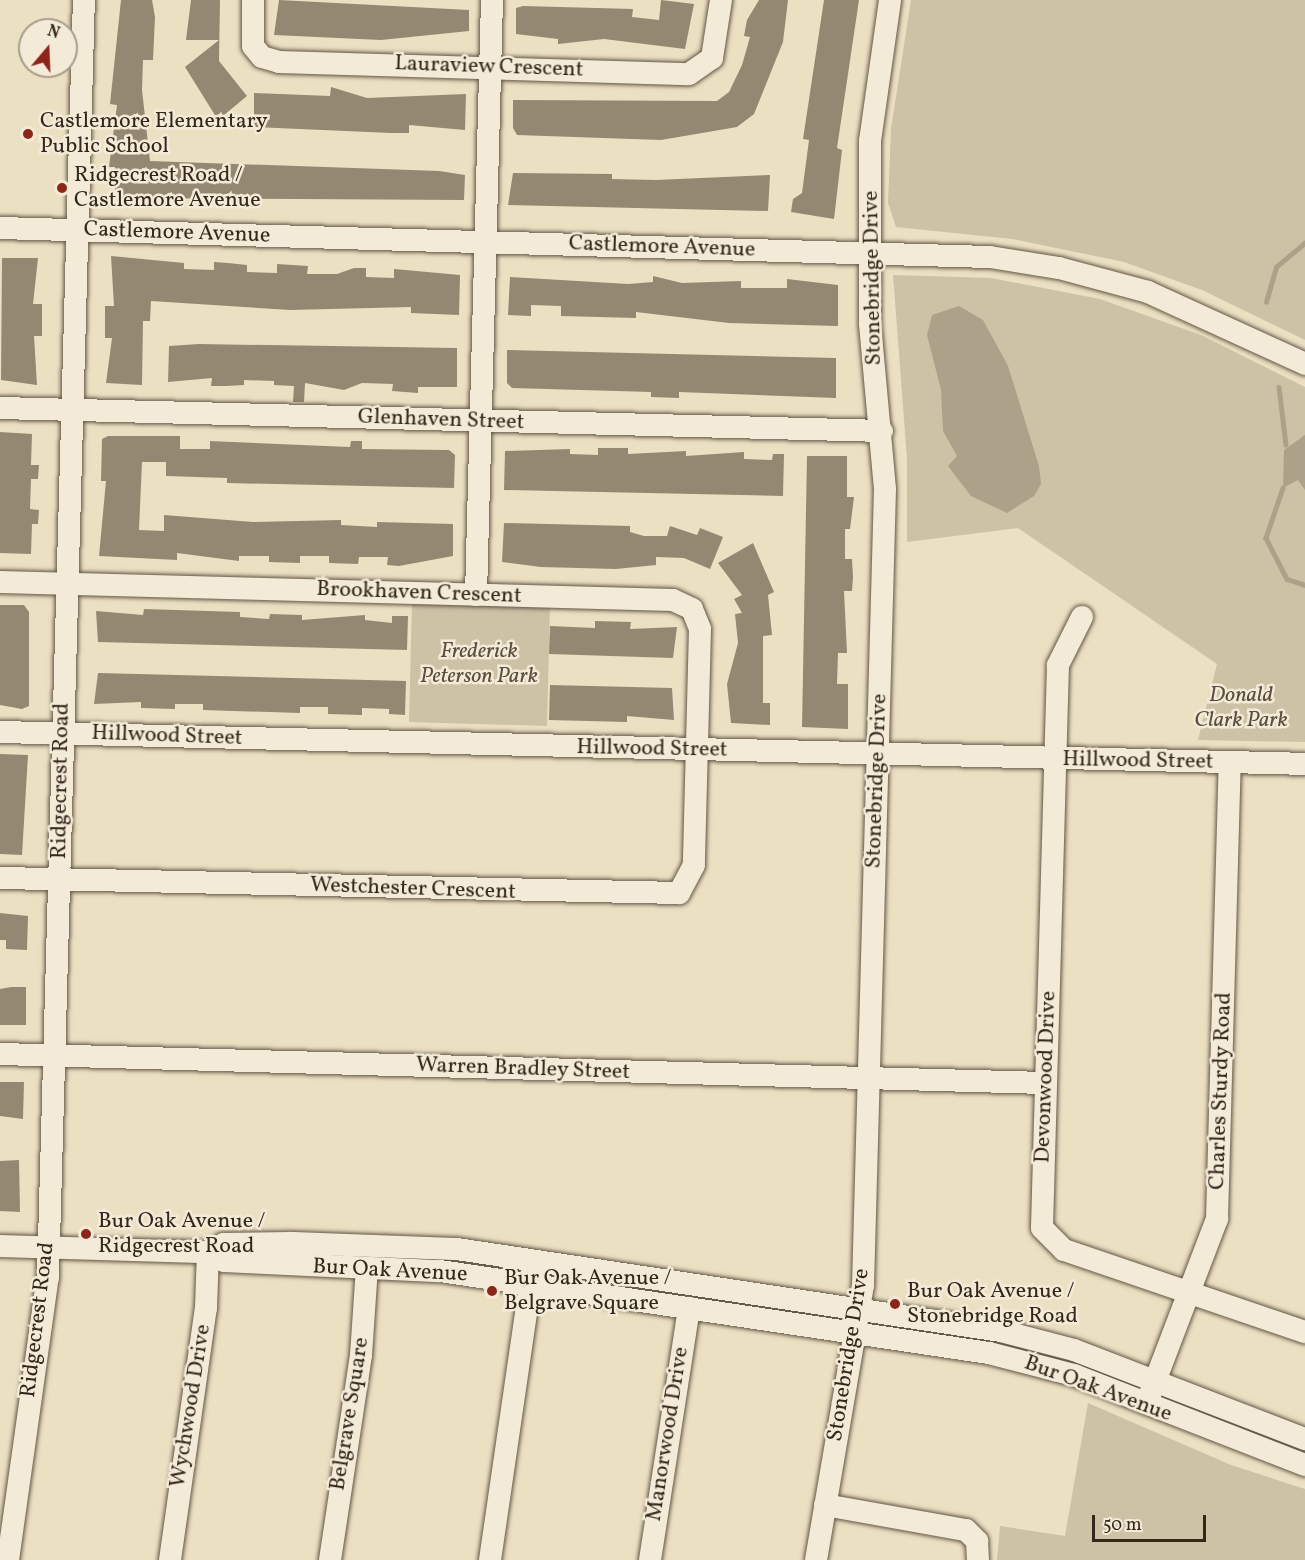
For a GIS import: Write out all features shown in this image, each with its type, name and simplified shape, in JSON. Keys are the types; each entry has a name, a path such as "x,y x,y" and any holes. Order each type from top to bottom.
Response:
{"street":[{"name":"Ridgecrest Road","path":"8,1560 48,1248 84,0"},
{"name":"Lauraview Crescent","path":"253,0 253,46 269,60 698,71 712,58 721,0"},
{"path":"476,595 492,0"},
{"name":"Stonebridge Drive","path":"816,1560 859,1309 869,1078 878,755 882,431 870,323 870,125 890,0"},
{"name":"Castlemore Avenue","path":"0,228 990,257 1102,278 1194,310 1305,364"},
{"name":"Glenhaven Street","path":"0,408 882,431"},
{"name":"Brookhaven Crescent","path":"0,582 673,600 692,609 700,629 697,750"},
{"name":"Devonwood Drive","path":"1082,617 1058,665 1046,1083 1045,1234 1064,1250 1191,1293"},
{"name":"Hillwood Street","path":"0,732 1305,764"},
{"name":"Westchester Crescent","path":"0,878 666,896 680,893 692,874 697,750"},
{"name":"Charles Sturdy Road","path":"1146,1405 1191,1293 1217,1219 1230,763"},
{"name":"Warren Bradley Street","path":"0,1054 1046,1083"},
{"name":"Bur Oak Avenue","path":"208,1252 224,1244 382,1245 534,1260 1023,1335 1305,1440"},
{"name":"Bur Oak Avenue","path":"0,1246 208,1252 224,1261 367,1268 531,1284 1016,1358 1305,1465"},
{"name":"Wychwood Drive","path":"170,1560 205,1319 208,1252"},
{"path":"489,1560 534,1260"},
{"name":"Belgrave Square","path":"330,1560 361,1355 367,1268"},
{"path":"1191,1293 1305,1332"},
{"name":"Manorwood Drive","path":"650,1560 689,1308"},
{"path":"825,1505 966,1530 977,1541 978,1560"}],"green space":[{"path":"911,0 1305,0 1305,340 1202,290 1124,262 1012,239 896,227 888,203 891,129"},
{"name":"Donald Clark Park","path":"893,275 991,278 1100,299 1201,335 1305,387 1305,742 1198,740 1217,664 1018,528 907,542 907,459"},
{"name":"Frederick Peterson Park","path":"412,603 550,606 547,726 409,722"},
{"path":"1088,1403 1231,1465 1305,1489 1305,1560 997,1560 1000,1526 1065,1536"}],"shaded area":[{"path":"959,306 983,320 1008,366 1039,466 1041,484 1034,496 1007,513 971,496 948,466 957,456 943,431 941,390 927,335 932,315"},
{"path":"1305,435 1305,490 1298,480 1283,488 1284,450"}],"building":[{"path":"121,0 152,0 155,17 153,60 143,60 142,90 150,161 439,171 465,175 464,200 115,198 115,167 109,167 117,105 110,104"},
{"path":"191,0 220,0 219,61 247,96 218,120 185,67 219,40 186,40"},
{"path":"279,0 469,10 469,31 381,40 274,35"},
{"path":"661,0 694,4 685,49 604,39 558,44 558,39 516,34 516,8 523,6 633,9 632,17 659,20"},
{"path":"759,0 788,0 783,42 754,114 737,127 661,140 517,135 513,128 513,100 717,101 729,92 742,65 750,37 744,36 747,20"},
{"path":"824,0 859,0 837,148 842,150 834,219 791,212 793,199 802,193 809,140 803,139"},
{"path":"331,87 367,98 466,94 465,130 409,125 409,133 254,127 254,93 330,96"},
{"path":"513,173 612,174 612,179 656,180 770,175 768,211 508,205"},
{"path":"111,256 184,263 184,269 214,270 214,262 247,265 247,272 277,273 277,264 308,266 307,274 337,274 354,268 366,268 366,277 394,278 394,269 460,275 459,315 411,313 411,307 290,310 151,301 150,321 143,321 142,385 106,383 112,338 105,338 105,306 114,306"},
{"path":"2,258 38,258 33,304 42,304 42,336 34,336 37,385 1,380"},
{"path":"653,276 682,283 741,281 741,288 787,288 787,279 838,285 838,326 729,323 636,312 636,318 561,316 561,306 531,305 531,316 508,315 510,277 628,284 653,282"},
{"path":"199,344 457,348 457,387 418,387 418,393 392,391 393,384 362,383 344,390 305,383 304,402 293,402 294,386 274,385 274,381 244,380 244,385 226,386 211,386 212,378 168,382 169,346"},
{"path":"507,350 836,358 836,398 679,392 679,398 651,397 651,392 512,388 507,383"},
{"path":"0,432 32,434 31,465 39,465 38,479 31,479 30,509 39,510 38,524 32,524 31,554 0,553"},
{"path":"108,436 180,436 180,449 210,449 210,441 350,447 351,441 362,441 362,449 449,450 455,455 454,488 227,483 227,478 166,476 166,462 142,462 139,530 164,531 164,515 253,522 341,520 341,525 377,527 377,522 453,524 453,556 399,566 387,565 388,557 359,557 358,564 329,563 329,556 300,556 300,563 269,562 269,556 239,556 239,561 177,553 177,560 99,556 106,481 101,481 102,439"},
{"path":"598,448 628,448 628,454 686,451 686,456 744,452 744,459 772,460 773,454 784,454 783,496 504,490 505,451 570,449 570,454 598,455"},
{"path":"807,456 847,456 847,497 854,497 850,529 845,529 845,559 852,559 853,577 852,591 844,591 847,653 838,653 837,684 848,684 848,729 802,727"},
{"path":"504,523 630,526 630,532 644,536 667,536 670,526 697,535 700,528 723,537 710,569 684,558 656,557 656,565 616,569 541,567 502,562"},
{"path":"753,543 774,592 768,595 772,635 763,636 763,703 770,703 770,725 731,723 727,684 738,643 735,614 742,613 734,599 742,595 718,563"},
{"path":"0,605 24,605 29,612 29,706 22,709 0,705"},
{"path":"144,609 240,612 240,617 269,619 270,614 302,615 302,620 365,615 365,620 392,623 392,616 408,616 407,650 98,642 96,611 143,615"},
{"path":"595,621 631,622 630,629 677,627 673,658 549,654 550,626 595,628"},
{"path":"98,673 406,681 405,715 389,714 389,709 362,708 362,715 328,714 328,707 300,707 300,713 203,710 203,704 175,704 175,709 141,708 141,702 94,704"},
{"path":"550,685 672,688 674,720 627,716 627,722 549,720"},
{"path":"0,754 28,755 22,855 0,854"},
{"path":"0,913 28,916 27,950 6,949 6,940 0,940"},
{"path":"26,987 26,1025 0,1025 0,989"},
{"path":"0,1082 24,1082 23,1119 0,1116"},
{"path":"19,1160 20,1212 0,1211 0,1161"}],"waterway":[{"path":"1266,302 1276,267 1305,243"},
{"path":"1279,387 1286,445"},
{"path":"1283,488 1266,538 1287,579 1305,585"}],"place":[{"name":"Castlemore Elementary Public School","path":"28,134"},
{"name":"Ridgecrest Road / Castlemore Avenue","path":"62,188"},
{"name":"Bur Oak Avenue / Ridgecrest Road","path":"86,1234"},
{"name":"Bur Oak Avenue / Belgrave Square","path":"492,1291"},
{"name":"Bur Oak Avenue / Stonebridge Road","path":"895,1304"}]}
